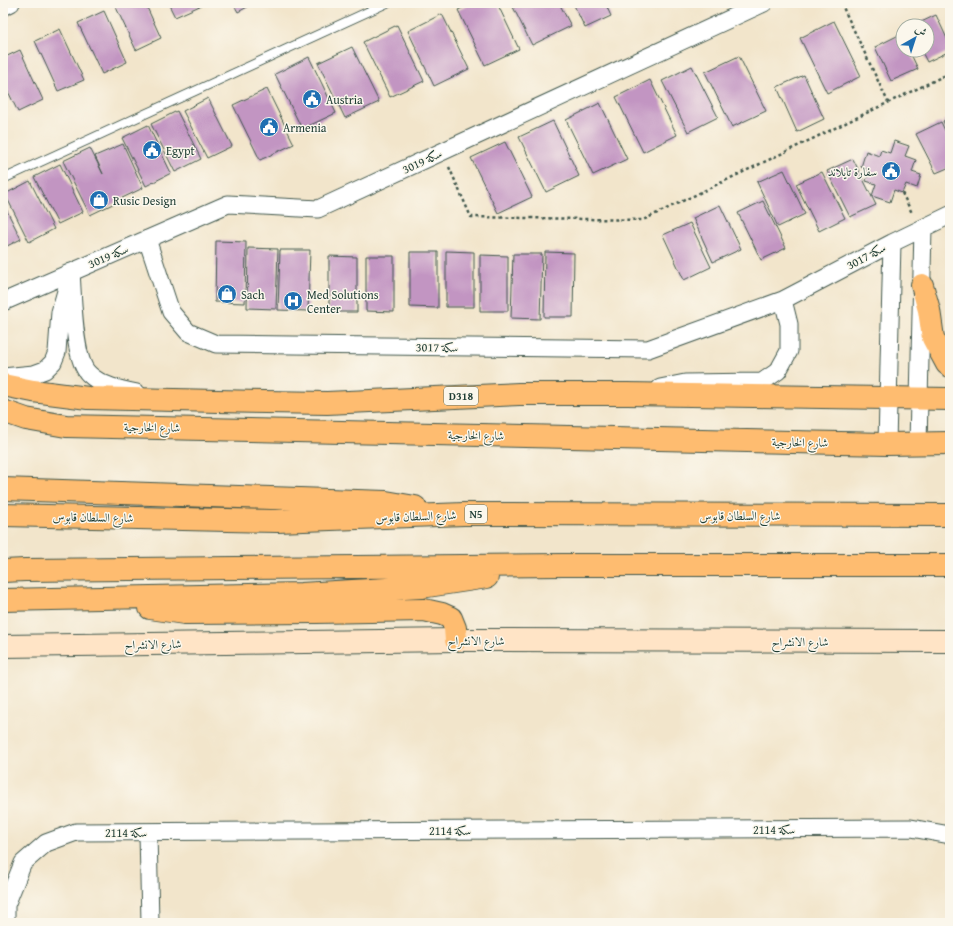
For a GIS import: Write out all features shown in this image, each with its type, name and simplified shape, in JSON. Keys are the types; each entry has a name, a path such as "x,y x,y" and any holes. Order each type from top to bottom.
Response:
{"main road":[{"path":"922,285 929,310 933,338 947,364 950,366"},
{"name":"D318","path":"3,385 33,391 88,398 327,403 519,394 627,394 950,399"},
{"name":"شارع الخارجية","path":"3,412 26,419 66,426 887,444 950,443"},
{"path":"3,489 386,502 464,514"},
{"name":"شارع السلطان قابوس","path":"3,515 277,521 464,514 950,515"},
{"path":"3,571 56,569 950,565"},
{"path":"3,600 301,594 421,587 564,566"},
{"path":"90,598 184,612 424,610 442,614 451,618 455,628 456,640"}],"street":[{"path":"3,7 11,3"},
{"name":"سكة 3019","path":"3,302 228,204 318,209 764,3"},
{"name":"سكة 3017","path":"147,239 171,312 188,332 216,344 648,349 783,300 892,242 950,215"},
{"path":"918,444 924,228"},
{"path":"887,444 892,242"},
{"path":"3,377 34,374 45,370 53,362 57,352 60,312 71,272"},
{"path":"71,272 77,345 80,361 88,374 102,383 121,390 169,400"},
{"path":"627,394 686,384 762,382 778,371 789,351 789,324 783,300"},
{"name":"شارع الانشراح","path":"3,646 456,640 950,641"},
{"name":"سكة 2114","path":"6,923 6,905 23,863 46,843 76,832 911,828 950,835"},
{"path":"148,832 150,923"}],"lane":[{"path":"3,179 387,3"}],"path":[{"path":"841,3 888,102"},
{"path":"442,152 471,217 643,220 950,72"},
{"path":"902,193 912,213"}],"building":[{"path":"114,3 145,3 161,38 136,50"},
{"path":"168,3 201,3 202,5 175,17"},
{"path":"233,3 255,3 238,12"},
{"path":"473,3 497,3 519,49 485,65 458,10"},
{"path":"511,3 559,3 571,26 532,45"},
{"path":"573,3 605,3 611,16 585,28"},
{"path":"104,11 127,62 102,74 78,23"},
{"path":"442,14 469,69 434,86 408,31"},
{"path":"936,15 950,45 950,51 927,62 925,58 935,58 935,18 930,18"},
{"path":"834,21 861,76 827,93 800,38"},
{"path":"397,25 424,81 390,97 363,42"},
{"path":"60,29 84,80 58,91 35,41"},
{"path":"895,37 895,58 913,58 918,69 891,81 875,47"},
{"path":"352,47 379,102 345,118 318,63"},
{"path":"20,50 43,100 18,112 3,81 3,58"},
{"path":"739,56 766,111 732,127 705,72"},
{"path":"309,57 336,113 302,129 275,74"},
{"path":"692,66 718,117 688,132 662,81"},
{"path":"804,75 824,119 797,132 777,87"},
{"path":"650,80 677,135 643,152 616,97"},
{"path":"267,89 294,144 260,160 233,105"},
{"path":"208,98 232,146 207,158 183,111"},
{"path":"600,103 627,159 593,175 566,120"},
{"path":"177,111 201,159 175,172 151,124"},
{"path":"950,118 950,136 943,121"},
{"path":"553,121 579,176 546,192 519,137"},
{"path":"941,122 950,141 950,167 936,173 916,134"},
{"path":"148,125 171,173 146,186 122,138"},
{"name":"سفارة تايلاند","path":"894,141 909,146 905,156 916,160 912,172 921,175 917,188 906,184 902,193 894,190 890,202 872,196 876,184 866,181 869,170 861,167 866,151 879,156 881,150 890,153"},
{"path":"505,142 532,197 498,213 471,158"},
{"path":"123,144 143,188 90,215 63,161 90,148 103,174 95,156"},
{"path":"853,159 876,205 850,217 827,171"},
{"path":"60,164 83,212 58,224 34,177"},
{"path":"784,170 805,214 778,227 757,182"},
{"path":"822,172 845,218 819,231 796,184"},
{"path":"30,181 54,229 29,242 5,194"},
{"path":"763,201 786,248 761,260 738,213"},
{"path":"3,203 21,239 3,248"},
{"path":"720,205 741,249 713,262 693,218"},
{"path":"690,223 711,267 684,280 663,235"},
{"path":"216,241 246,242 245,303 215,302"},
{"path":"248,248 278,249 276,309 247,308"},
{"path":"280,250 310,250 308,311 278,310"},
{"path":"446,251 474,252 474,307 446,307"},
{"path":"410,252 438,252 438,308 410,307"},
{"path":"545,252 574,253 573,317 544,317"},
{"path":"513,254 542,254 540,319 511,318"},
{"path":"480,255 508,256 508,311 480,311"},
{"path":"329,256 357,257 357,312 329,312"},
{"path":"366,256 394,256 394,312 366,311"}],"place":[{"name":"Austria","path":"312,99"},
{"name":"Armenia","path":"269,127"},
{"name":"Egypt","path":"152,150"},
{"name":"سفارة تايلاند","path":"891,171"},
{"name":"Rusic Design","path":"99,200"},
{"name":"Sach","path":"227,294"},
{"name":"Med Solutions Center","path":"293,301"}]}
